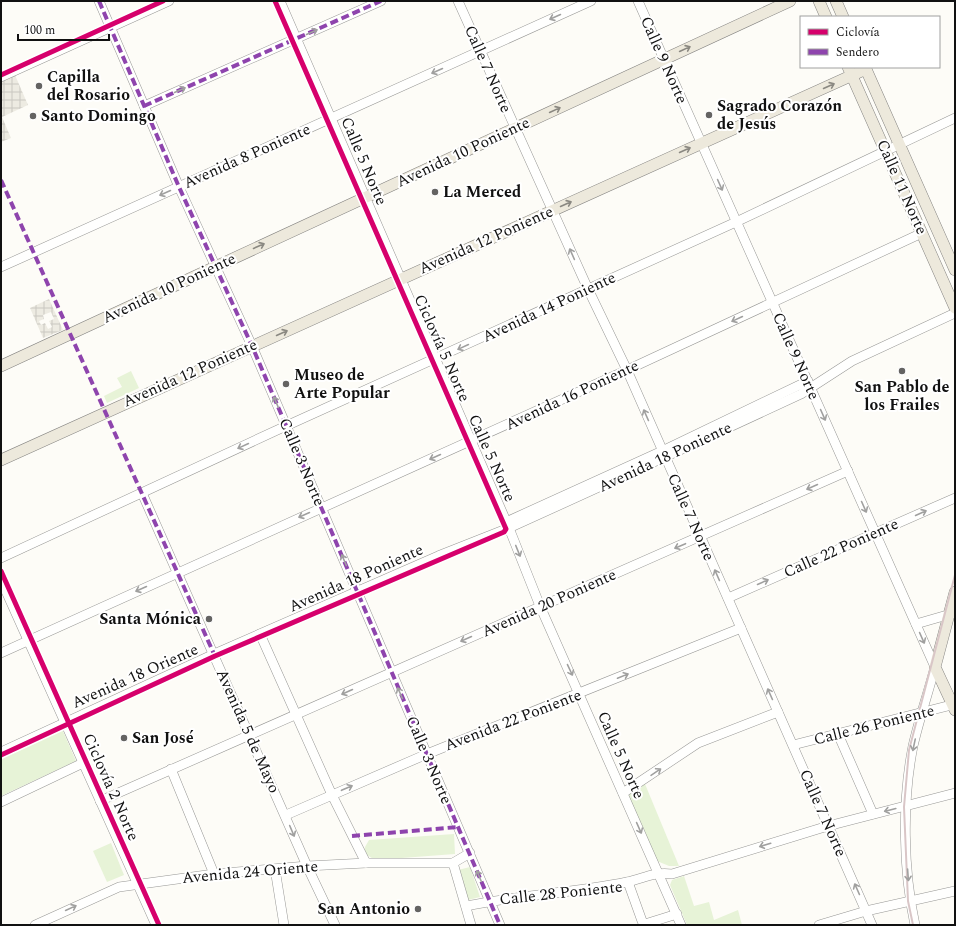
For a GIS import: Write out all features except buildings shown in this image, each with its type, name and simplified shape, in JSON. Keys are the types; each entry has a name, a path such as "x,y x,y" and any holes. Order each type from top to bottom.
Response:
{"main road":[{"name":"Avenida 10 Poniente","path":"1,366 790,1"},
{"path":"819,1 826,16"},
{"path":"836,1 843,16"},
{"name":"Avenida 12 Poniente","path":"1,460 106,411 701,143 850,71 865,68"},
{"name":"Calle 11 Norte","path":"865,68 955,270"},
{"name":"Calle 11 Norte","path":"850,71 955,308"},
{"path":"935,667 952,613 955,592"},
{"name":"Calle 9 Norte","path":"935,667 954,706"}],"street":[{"name":"Calle 3 Norte","path":"99,1 179,186 252,346 390,673 427,754 500,925"},
{"path":"1,77 169,1"},
{"name":"Calle 5 Norte","path":"280,1 471,441 540,606 659,872 681,925"},
{"path":"144,106 381,1"},
{"name":"Calle 7 Norte","path":"458,1 588,290 627,370 872,925"},
{"name":"Avenida 8 Poniente","path":"1,267 590,1"},
{"name":"Calle 9 Norte","path":"638,1 935,667"},
{"name":"Avenida 14 Poniente","path":"1,558 286,426 436,360 736,222 955,118"},
{"name":"Avenida 16 Poniente","path":"1,653 627,370 922,233"},
{"name":"Avenida 18 Poniente","path":"214,654 357,592 664,454 783,398 852,360 955,313"},
{"name":"Avenida 20 Poniente","path":"100,801 848,471"},
{"name":"Avenida 5 de Mayo","path":"142,493 286,815 307,866 336,925"},
{"name":"Calle 22 Poniente","path":"728,598 955,498"},
{"path":"1,580 156,925"},
{"path":"916,624 952,613"},
{"name":"Avenida 22 Poniente","path":"286,815 427,754 580,694 741,628"},
{"path":"260,634 332,795 366,863"},
{"name":"Avenida 18 Oriente","path":"1,752 214,654"},
{"path":"915,925 908,874 906,806 913,748 935,667"},
{"name":"Calle 26 Poniente","path":"793,745 954,706"},
{"path":"624,794 698,743 778,712"},
{"path":"838,734 873,814"},
{"path":"1,802 83,763"},
{"path":"171,769 214,874"},
{"path":"628,882 659,872 672,874 828,826 955,793"},
{"path":"470,853 453,863 471,925"},
{"name":"Avenida 24 Oriente","path":"36,925 112,888 137,884 214,874 307,866 366,863 453,863"},
{"path":"275,869 284,925"},
{"name":"Calle 28 Poniente","path":"466,906 490,901 628,882 642,922 645,924 677,914"},
{"path":"819,925 866,911 955,891"}],"green space":[{"path":"131,371 139,388 107,403 104,396 122,387 117,378"},
{"path":"62,729 76,761 1,796 1,757"},
{"path":"645,784 679,866 669,866 657,861 627,797 628,793"},
{"path":"454,834 455,854 375,860 364,853 365,847 369,840"},
{"path":"111,843 124,875 107,882 93,851"},
{"path":"470,867 480,897 468,900 458,870"},
{"path":"684,876 694,906 709,902 714,920 738,910 742,925 687,925 670,885 672,880"}],"shaded area":[{"path":"15,75 28,105 2,117 11,138 1,142 1,81"},
{"path":"49,299 63,330 43,338 30,308","holes":["51,312 54,319 49,321 52,327 48,329 45,323 41,325 39,321 44,319 43,315"]}],"railway":[{"path":"913,925 908,901 904,807 909,750 955,575"}],"marked path":[{"path":"99,1 179,187 252,346 500,925"},
{"path":"144,106 381,1"},
{"path":"1,180 214,654"},
{"path":"352,836 458,827"}],"cycle path":[{"path":"1,75 163,1"},
{"name":"Ciclovía 5 Norte","path":"1,755 215,656 504,532 506,529 275,1"},
{"name":"Ciclovía 2 Norte","path":"1,571 159,925"}],"place":[{"name":"Capilla del Rosario","path":"39,86"},
{"name":"Sagrado Corazón de Jesús","path":"709,115"},
{"name":"Santo Domingo","path":"33,116"},
{"name":"La Merced","path":"435,192"},
{"name":"San Pablo de los Frailes","path":"902,371"},
{"name":"Museo de Arte Popular","path":"286,384"},
{"name":"Santa Mónica","path":"209,619"},
{"name":"San José","path":"124,738"},
{"name":"San Antonio","path":"418,909"}]}
